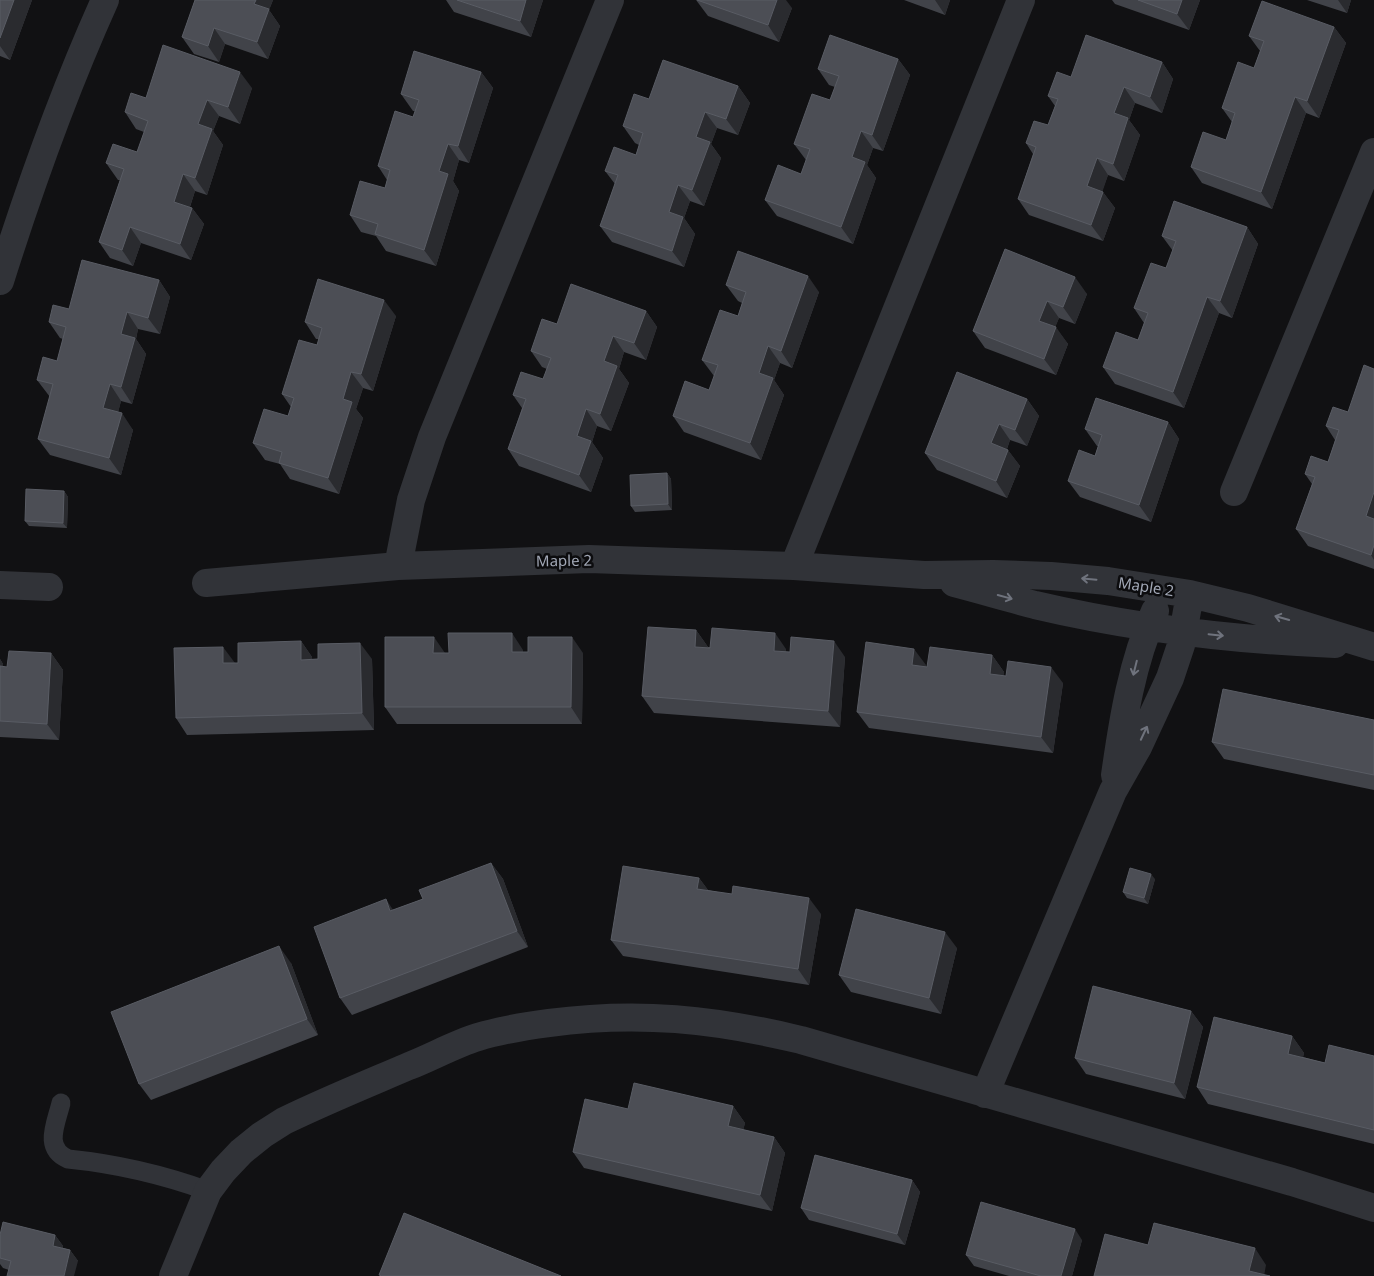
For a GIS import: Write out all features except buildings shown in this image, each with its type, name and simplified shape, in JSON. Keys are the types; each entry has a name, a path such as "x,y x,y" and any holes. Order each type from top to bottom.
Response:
{"street":[{"path":"0,281 51,131 105,0"},
{"path":"398,566 411,500 432,437 610,0"},
{"path":"794,566 1021,0"},
{"path":"1234,492 1374,152"},
{"name":"Maple 2","path":"206,583 398,566 589,560 794,566 924,575 994,574 1050,576 1108,581 1177,592 1248,608 1368,646"},
{"name":"Maple 2","path":"924,575 1035,605 1148,626 1302,642 1368,646"},
{"path":"0,585 50,586"},
{"path":"1113,791 1119,745 1133,674 1142,642 1148,626 1177,592"},
{"path":"985,1094 1113,791 1138,746 1170,678 1183,631 1177,592"},
{"path":"178,1274 208,1192 223,1170 262,1135 299,1113 478,1037 568,1020 662,1018 709,1022 800,1040 1292,1182 1374,1208"}],"lane":[{"path":"60,1103 53,1142 55,1150 61,1156 68,1159 124,1166 181,1181 208,1192"}]}
